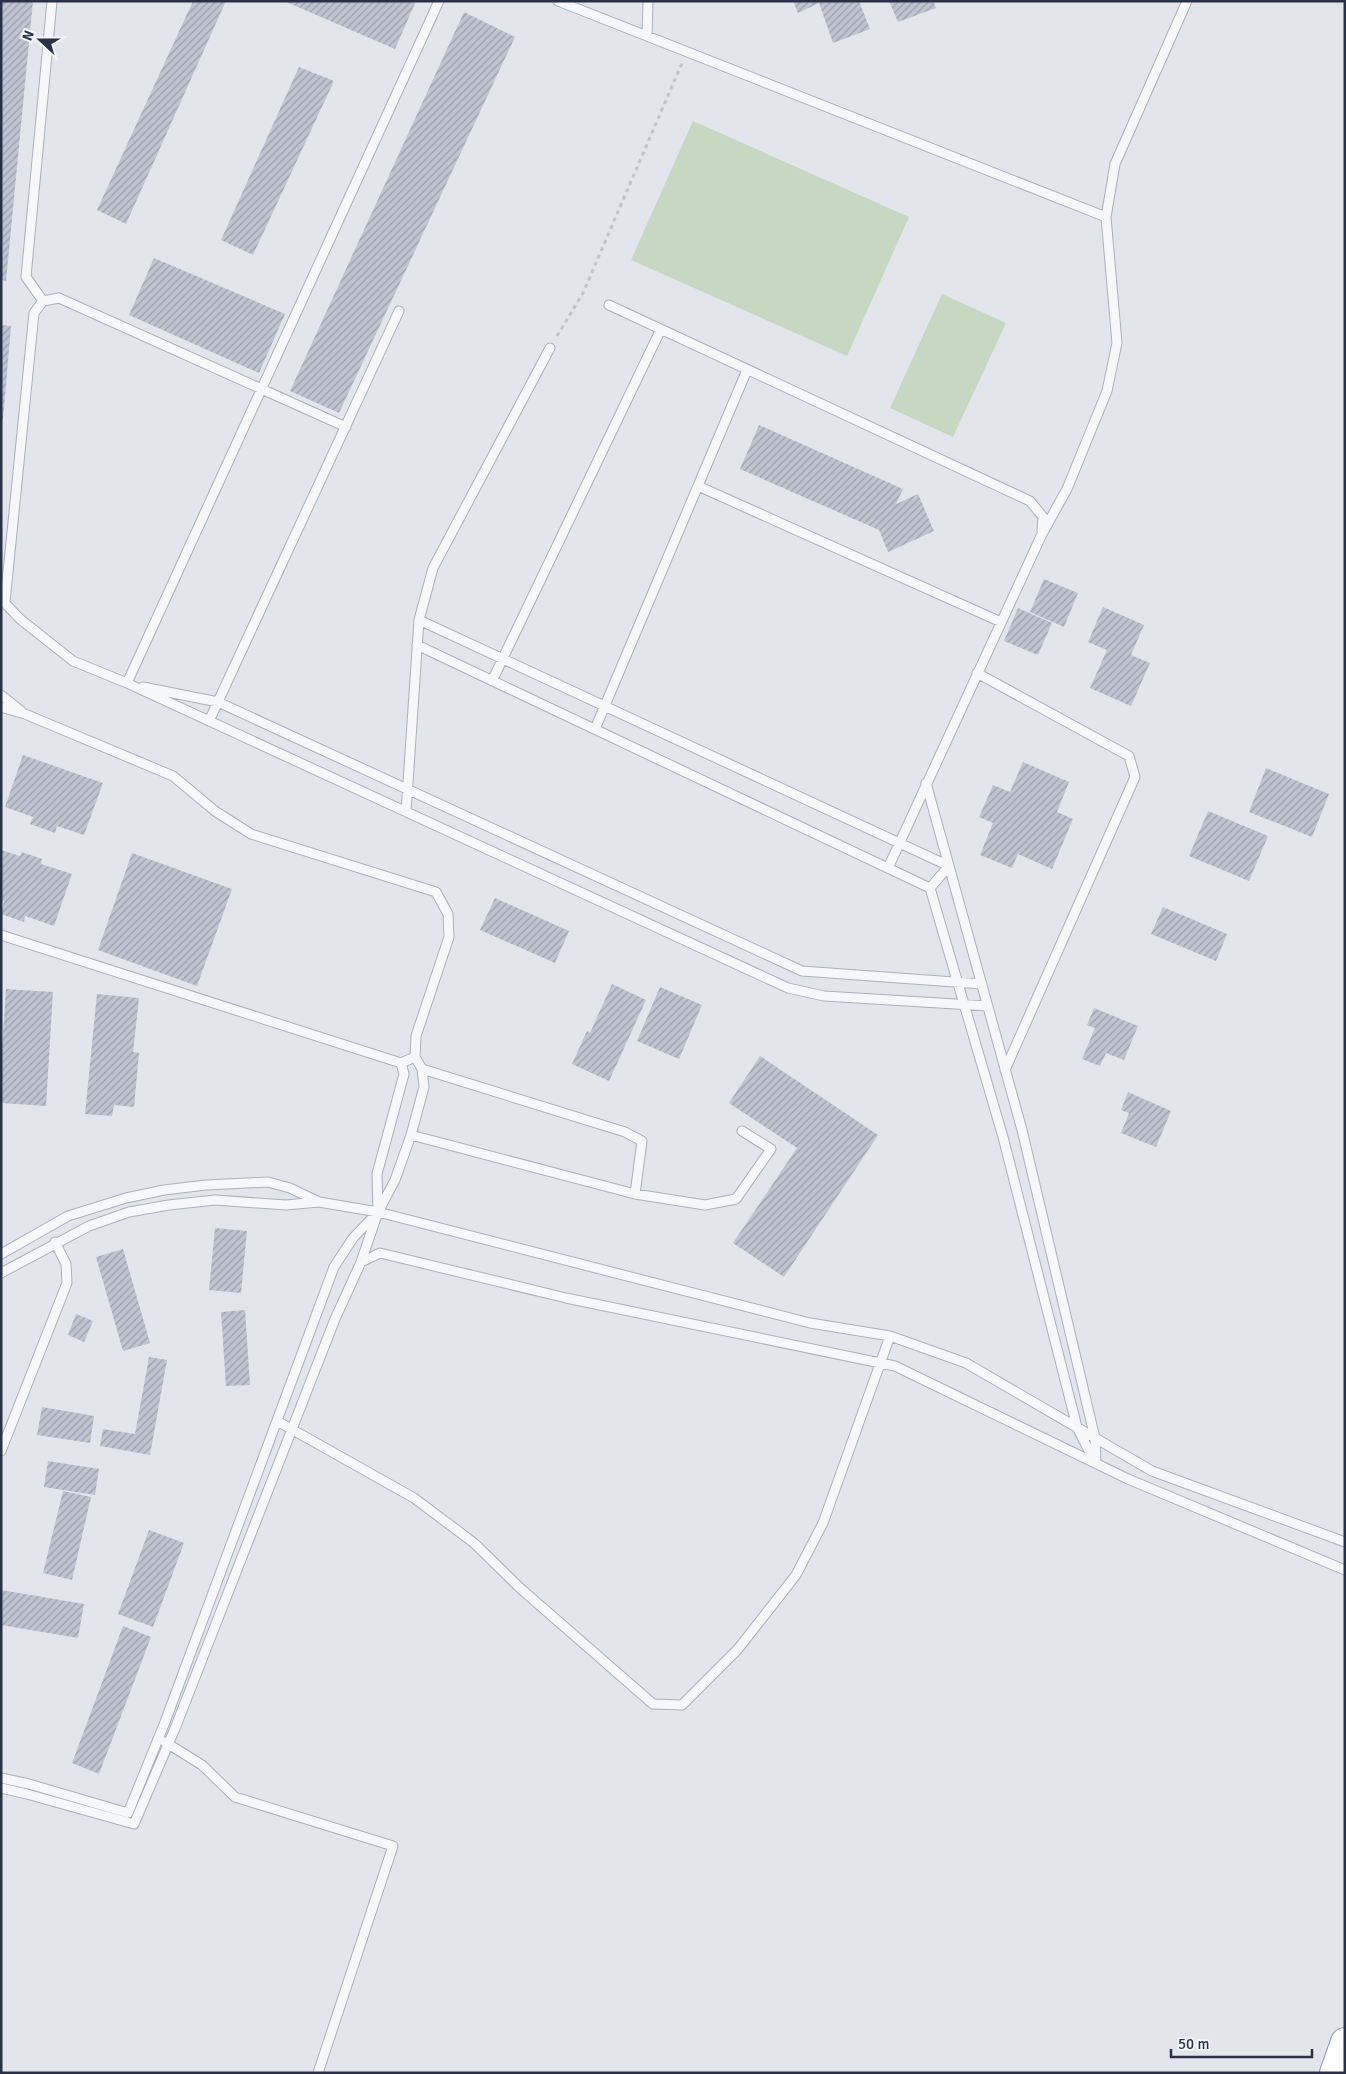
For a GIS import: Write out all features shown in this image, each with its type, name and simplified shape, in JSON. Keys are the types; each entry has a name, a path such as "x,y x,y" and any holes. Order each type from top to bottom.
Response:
{"highway":[{"path":"1334,2073 1345,2042"}],"lane":[{"path":"43,301 26,277 52,1"},
{"path":"127,683 439,1"},
{"path":"558,1 1106,217"},
{"path":"647,36 648,1"},
{"path":"888,868 1042,534 1066,489 1107,391 1117,343 1106,217 1115,164 1187,1"},
{"path":"346,427 58,298 43,301 34,313 3,600 20,619 73,661 127,683 788,988 824,996 988,1006"},
{"path":"609,305 1030,501 1043,517 1042,534"},
{"path":"209,721 399,312"},
{"path":"492,681 661,329"},
{"path":"406,812 419,620 433,568 550,348"},
{"path":"595,730 748,370"},
{"path":"698,486 1001,622"},
{"path":"419,620 949,866"},
{"path":"417,646 930,888 1002,1137 1076,1427 1096,1463"},
{"path":"977,673 1129,756 1135,777 1005,1070"},
{"path":"127,683 218,702 802,971 982,984"},
{"path":"1,695 25,714"},
{"path":"1,707 25,714 174,776 215,811 251,834 436,892 448,914 449,937 416,1036 415,1057 422,1069 424,1088 411,1135 395,1180 378,1212 360,1262 335,1319 169,1743 134,1824 1,1788"},
{"path":"926,783 1024,1140 1095,1438 1096,1463"},
{"path":"930,888 949,866"},
{"path":"1,936 401,1063 415,1057"},
{"path":"1,1778 29,1784 128,1813 158,1739 334,1267 353,1238 378,1212 377,1174 404,1074 401,1063"},
{"path":"422,1069 625,1132 642,1141 635,1194"},
{"path":"411,1135 635,1194 705,1205 736,1199 771,1149 742,1131"},
{"path":"1,1254 68,1216 126,1198 164,1190 206,1185 268,1182 290,1188 319,1202"},
{"path":"1,1273 55,1242 89,1226 129,1212 169,1205 215,1200 286,1205 319,1202 378,1212 810,1323 890,1336 966,1363 1152,1471 1345,1542"},
{"path":"1,1451 67,1284 66,1264 55,1242"},
{"path":"360,1262 380,1252 566,1298 894,1366 1128,1479 1345,1570"},
{"path":"277,1421 414,1498 474,1543 527,1595 653,1704 682,1705 738,1649 796,1575 823,1523 890,1336"},
{"path":"158,1739 169,1743 202,1765 235,1797 393,1846 318,2073"}],"path":[{"path":"550,348 583,293 687,52"}],"green space":[{"path":"693,121 909,217 847,356 631,260"},
{"path":"942,294 1006,323 953,437 890,408"}],"building":[{"path":"1,1 33,1 6,281 1,280"},
{"path":"193,1 226,1 126,224 97,210"},
{"path":"284,1 416,1 395,49"},
{"path":"793,1 859,1 870,29 833,43 819,3 798,13"},
{"path":"889,1 933,1 936,8 898,22"},
{"path":"464,12 515,37 339,413 290,391"},
{"path":"299,67 334,81 253,255 221,240"},
{"path":"154,258 285,314 259,373 129,315"},
{"path":"1,325 11,326 3,420 1,420"},
{"path":"759,425 903,489 896,504 918,494 934,531 888,552 879,530 740,469"},
{"path":"1044,579 1078,593 1064,627 1030,612"},
{"path":"1103,607 1144,625 1131,655 1150,663 1131,706 1090,688 1107,650 1088,642"},
{"path":"1018,608 1052,623 1038,655 1004,641"},
{"path":"23,755 103,783 84,835 57,826 55,833 30,824 33,817 5,807"},
{"path":"1023,762 1069,782 1057,812 1073,819 1052,869 1018,854 1012,868 980,855 993,823 979,817 993,785 1010,792"},
{"path":"1266,768 1329,794 1312,837 1249,812"},
{"path":"1208,811 1268,836 1249,881 1189,856"},
{"path":"1,850 20,856 22,852 42,859 41,864 72,874 54,926 25,916 24,922 1,914 4,901 1,900"},
{"path":"132,853 232,889 197,986 98,950"},
{"path":"495,898 569,931 555,963 480,930"},
{"path":"1163,907 1227,934 1216,961 1151,934"},
{"path":"612,984 646,1000 609,1081 572,1064 587,1031 590,1033"},
{"path":"660,987 702,1005 679,1059 637,1041"},
{"path":"6,989 53,992 46,1106 1,1103 1,1066"},
{"path":"97,994 139,998 133,1052 139,1053 134,1107 114,1105 112,1116 85,1114"},
{"path":"1094,1008 1138,1026 1124,1060 1106,1053 1100,1066 1082,1059 1095,1028 1087,1025"},
{"path":"760,1056 878,1135 784,1277 733,1243 797,1148 729,1103"},
{"path":"1128,1092 1171,1111 1156,1147 1121,1133 1129,1113 1121,1110"},
{"path":"215,1228 247,1231 241,1293 209,1290"},
{"path":"123,1249 150,1343 123,1351 96,1257"},
{"path":"245,1310 250,1385 226,1386 221,1312"},
{"path":"76,1314 93,1321 84,1342 68,1335"},
{"path":"149,1357 167,1360 150,1455 100,1446 103,1429 135,1434"},
{"path":"42,1407 94,1416 90,1443 37,1435"},
{"path":"48,1461 99,1469 95,1495 44,1487"},
{"path":"63,1491 91,1497 72,1580 43,1573"},
{"path":"149,1530 184,1543 153,1627 118,1614"},
{"path":"1,1590 84,1604 78,1638 1,1625"},
{"path":"123,1626 151,1637 99,1774 72,1763"}]}
